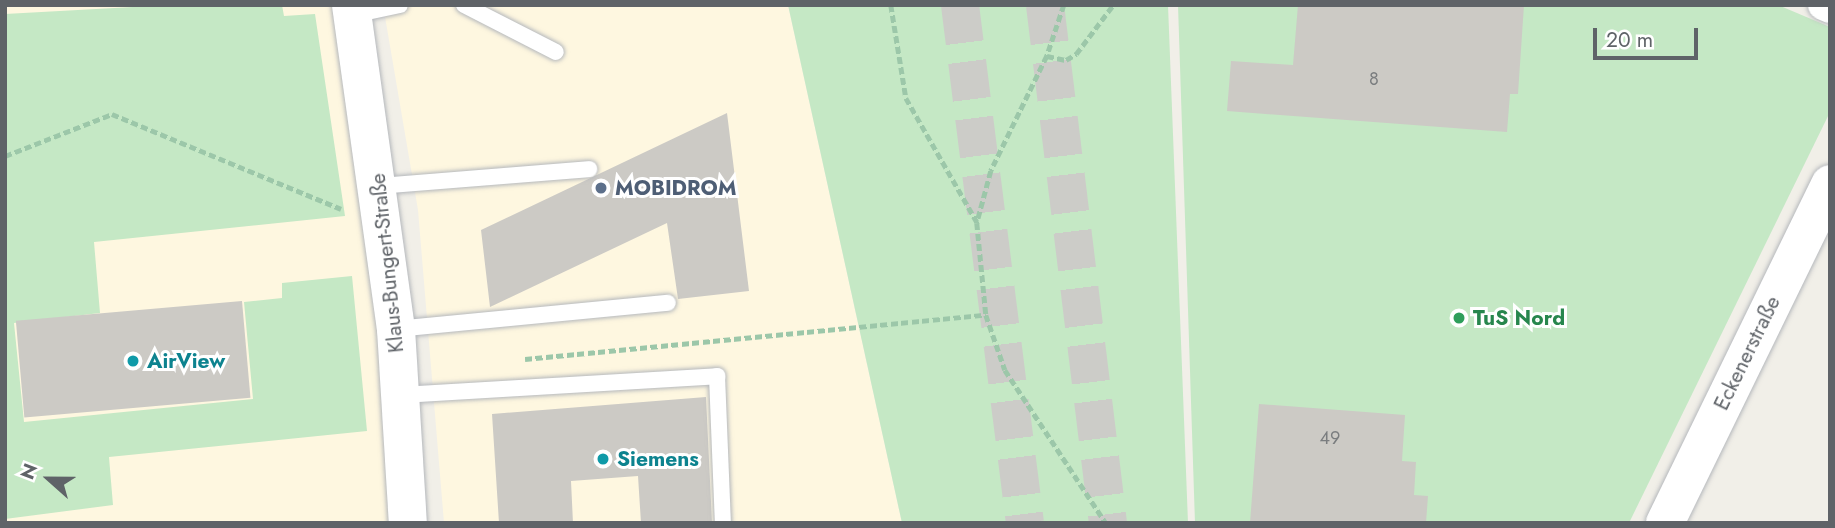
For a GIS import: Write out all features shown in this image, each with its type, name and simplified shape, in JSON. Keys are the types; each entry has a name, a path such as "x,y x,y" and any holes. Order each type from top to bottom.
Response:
{"street":[{"path":"1823,5 1830,8"},
{"name":"Klaus-Bungert-Straße","path":"352,10 381,201 396,329 408,523"},
{"name":"Eckenerstraße","path":"1665,523 1830,184"}],"lane":[{"path":"352,10 400,5"},
{"path":"464,5 556,52"},
{"path":"381,201 589,169"},
{"path":"396,329 668,303"},
{"path":"401,396 717,376 723,523"}],"path":[{"path":"891,5 906,98 977,223"},
{"path":"1064,5 1047,56 996,159 977,223 986,315 1005,370 1106,523"},
{"path":"1047,56 1066,60 1076,54 1113,5"},
{"path":"5,156 112,114 364,218 381,201"},
{"path":"520,359 986,315"}],"shaded area":[{"path":"5,5 341,5 376,228 397,523 5,523"},
{"path":"383,5 788,5 902,523 444,523 418,210"}],"green space":[{"path":"169,5 282,5 284,16 315,14 345,216 94,242 100,313 14,323 24,422 253,399 244,302 282,298 282,283 352,276 367,431 109,457 113,505 5,519 5,14"},
{"path":"788,5 1168,5 1188,523 902,523"},
{"name":"TuS Nord","path":"1178,5 1778,5 1830,27 1830,112 1629,523 1195,523"}],"building":[{"path":"1298,5 1524,5 1518,94 1510,94 1507,132 1227,111 1231,61 1293,65"},
{"path":"727,113 749,291 678,299 667,223 490,307 481,230"},
{"name":"AirView","path":"242,301 250,398 24,417 16,321"},
{"name":"Siemens","path":"706,397 712,523 641,523 638,476 571,481 573,523 499,523 492,414"},
{"path":"1259,404 1405,415 1402,461 1416,462 1414,495 1428,496 1426,523 1250,523"}],"tunnel":[{"path":"960,5 1025,523"},
{"path":"1045,5 1108,523"}],"place":[{"name":"MOBIDROM","path":"601,188"},
{"name":"TuS Nord","path":"1459,318"},
{"name":"AirView","path":"133,361"},
{"name":"Siemens","path":"603,459"}]}
